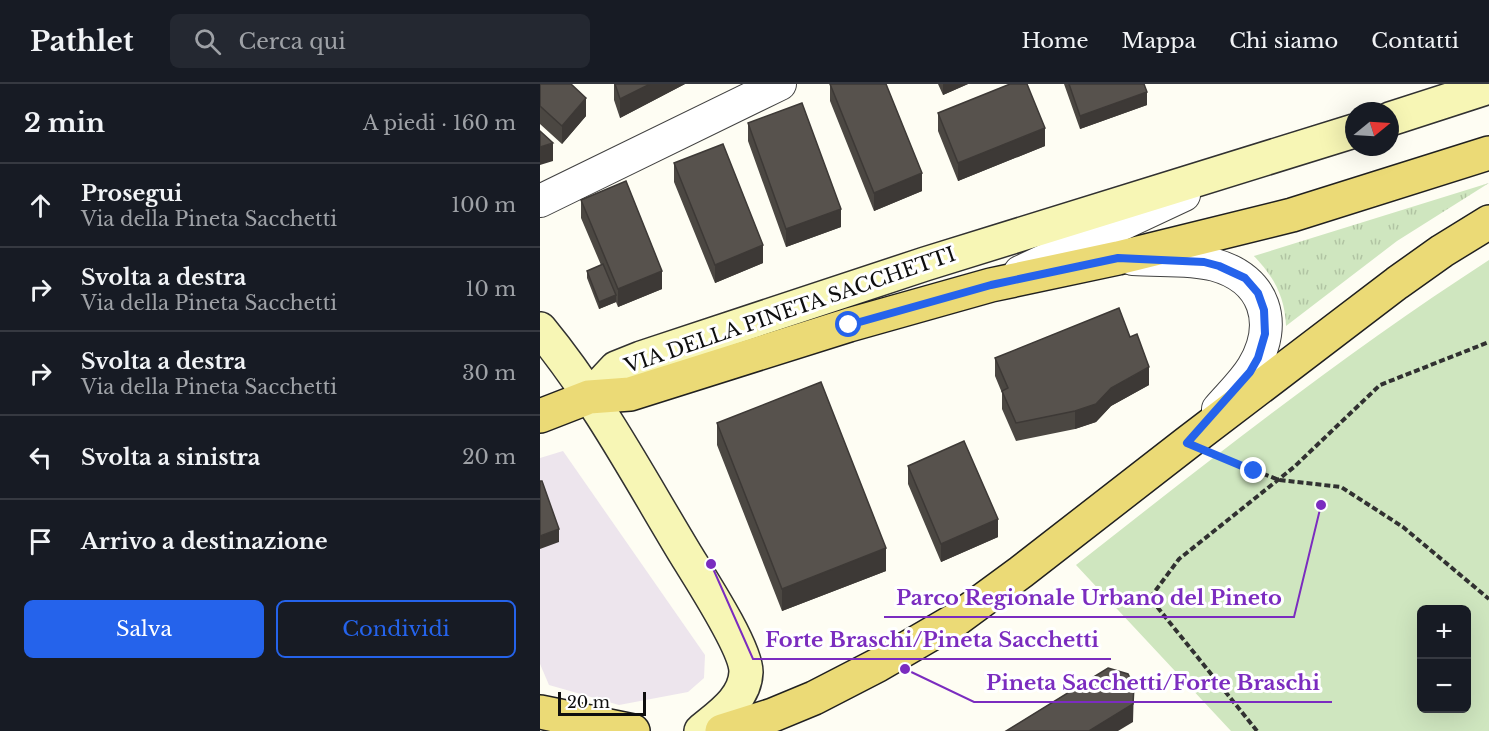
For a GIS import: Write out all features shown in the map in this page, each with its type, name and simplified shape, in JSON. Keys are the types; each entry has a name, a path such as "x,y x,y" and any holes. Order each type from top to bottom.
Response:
{"main road":[{"name":"VIA DELLA PINETA SACCHETTI","path":"589,397 630,394 883,315 991,285 1118,258 1292,215 1489,153"},
{"name":"VIA DELLA PINETA SACCHETTI","path":"722,731 773,715 814,698 906,650 957,619 1397,283 1449,246 1489,222"},
{"path":"540,416 589,397"},
{"path":"540,712 633,731"}],"street":[{"path":"540,201 780,84"},
{"path":"1399,116 1489,87"},
{"name":"VIA DELLA PINETA SACCHETTI","path":"589,397 616,368 641,358 925,264 1345,134"},
{"path":"991,285 1239,168"},
{"name":"VIA DELLA PINETA SACCHETTI","path":"1118,258 1212,264 1245,278 1254,287 1261,301 1264,310 1265,334 1255,364 1244,380 1187,443"},
{"path":"540,329 589,397 713,599 743,656 746,674 742,690 726,710 701,731"}],"path":[{"path":"1257,731 1149,598 1179,559 1279,480 1380,385 1489,342"},
{"path":"1187,443 1279,480 1341,487 1403,527 1489,599"}],"shaded area":[{"path":"563,451 705,655 704,678 688,692 619,705 549,685 540,664 540,458"}],"green space":[{"path":"1489,183 1397,241 1286,326 1281,297 1277,288 1254,256"},
{"path":"1489,260 1489,731 1231,731 1076,565 1279,408 1383,332"}],"building":[{"path":"540,84 571,84 586,98 562,126 540,106"},
{"path":"615,84 650,84 620,99"},
{"path":"830,84 886,84 922,173 874,193"},
{"path":"1010,84 1027,84 1045,128 958,163 938,113"},
{"path":"1069,84 1144,84 1147,92 1080,116"},
{"path":"802,103 841,209 786,229 748,123"},
{"path":"540,131 553,143 540,147"},
{"path":"723,144 763,245 715,265 674,163"},
{"path":"626,181 662,271 618,289 581,200"},
{"path":"603,264 616,295 599,302 587,271"},
{"path":"1119,308 1130,337 1137,334 1149,367 1111,388 1096,404 1075,411 1016,423 1002,391 1008,388 995,358"},
{"path":"821,382 886,548 782,589 717,423"},
{"path":"964,441 998,519 941,544 908,466"},
{"path":"540,481 542,481 559,529 540,536"},
{"path":"1108,668 1128,674 1134,686 1133,704 1089,731 1006,731"}],"place":[{"name":"Parco Regionale Urbano del Pineto","path":"1321,505"},
{"name":"Forte Braschi/Pineta Sacchetti","path":"711,564"},
{"name":"Pineta Sacchetti/Forte Braschi","path":"905,669"}],"route":[{"path":"849,325 991,285 1118,258 1204,262 1219,266 1235,272 1254,287 1264,310 1265,334 1258,358 1250,372 1187,443 1254,471"}]}
